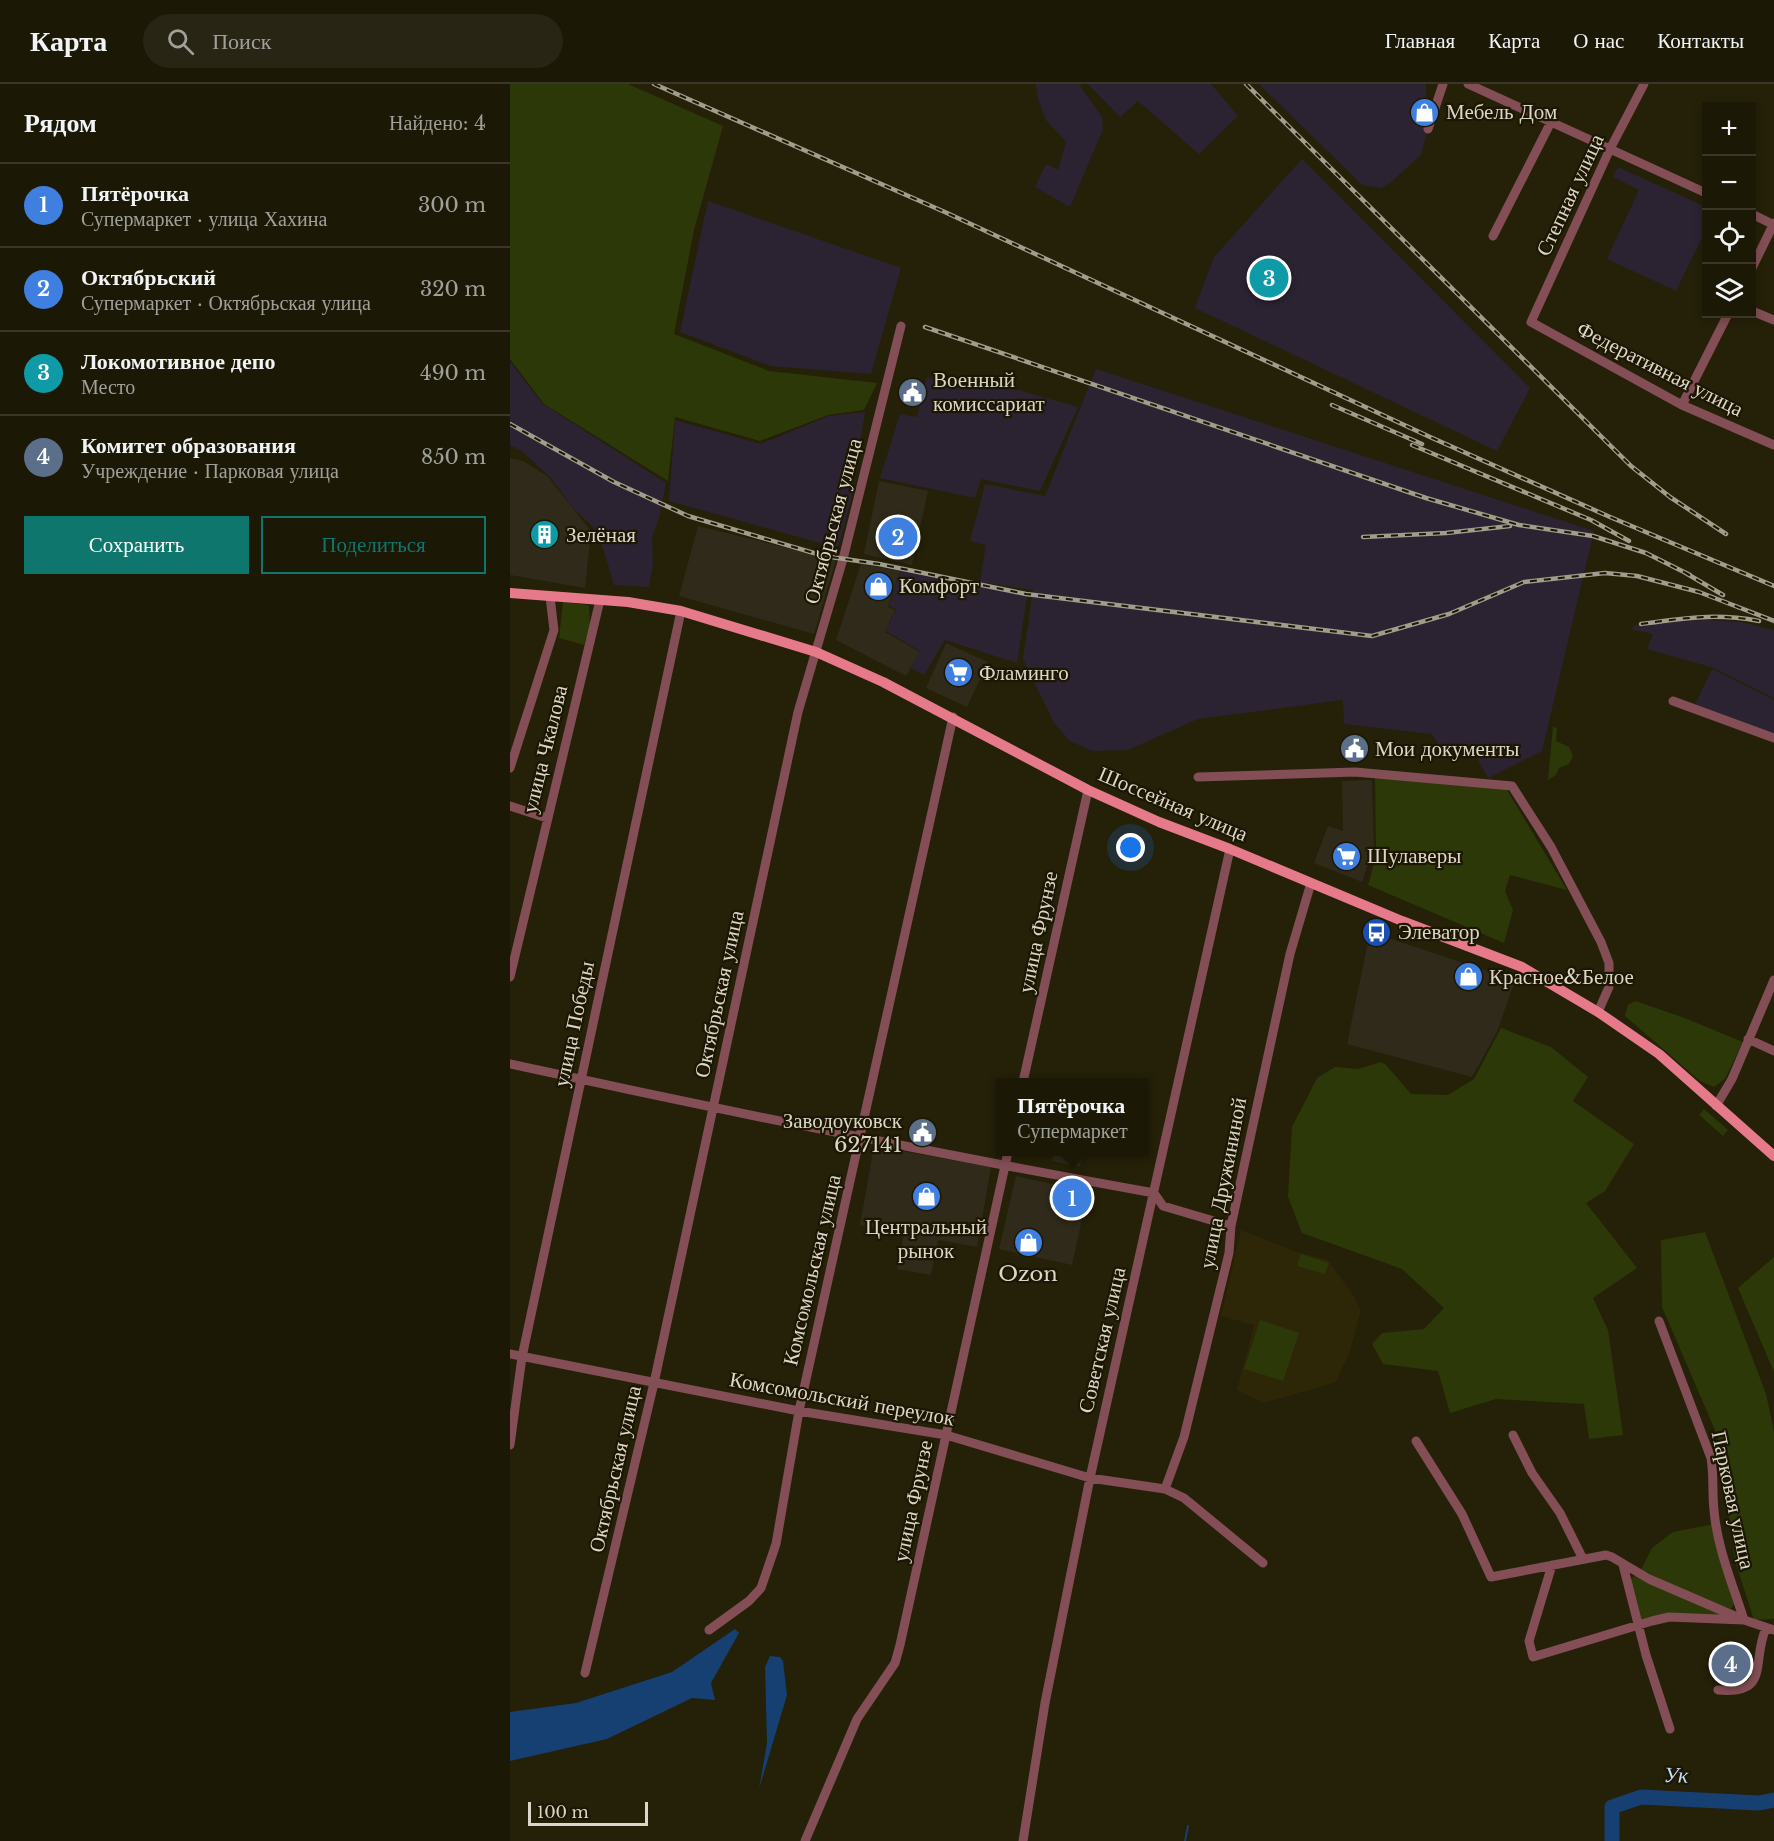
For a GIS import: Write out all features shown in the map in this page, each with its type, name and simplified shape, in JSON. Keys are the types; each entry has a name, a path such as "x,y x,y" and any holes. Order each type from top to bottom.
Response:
{"main road":[{"name":"Шоссейная улица","path":"510,593 628,602 681,611 816,652 883,682 1088,790 1159,822 1522,967 1598,1012 1659,1054 1774,1156"}],"street":[{"path":"1428,129 1443,84"},
{"path":"1468,84 1702,192"},
{"name":"Степная улица","path":"1531,322 1610,149 1644,84"},
{"path":"1492,236 1551,122"},
{"path":"1754,264 1774,224 1756,216"},
{"path":"1756,313 1774,320"},
{"path":"1682,405 1726,318"},
{"name":"Федеративная улица","path":"1531,322 1682,405 1774,445"},
{"name":"Октябрьская улица","path":"585,1673 654,1383 798,712 843,559 901,326"},
{"path":"510,768 554,630 550,597"},
{"name":"улица Чкалова","path":"510,977 600,600"},
{"name":"улица Победы","path":"510,1445 522,1357 681,611"},
{"path":"1673,700 1774,738"},
{"name":"Комсомольская улица","path":"709,1630 749,1601 761,1588 776,1544 799,1411 953,717"},
{"path":"1198,777 1355,772 1512,786 1551,847 1601,942 1609,963 1609,987 1598,1012"},
{"name":"улица Фрунзе","path":"1024,1078 1088,790"},
{"path":"510,806 547,818"},
{"name":"Советская улица","path":"1023,1841 1045,1703 1090,1478 1230,849"},
{"name":"улица Дружининой","path":"1165,1489 1184,1437 1229,1252 1231,1226 1290,954 1311,883"},
{"path":"1716,1106 1732,1080 1774,980"},
{"path":"1748,1039 1774,1051"},
{"path":"510,1064 1005,1167 1154,1193 1163,1206 1231,1226"},
{"name":"улица Фрунзе","path":"805,1841 857,1719 894,1663 900,1645 1007,1156"},
{"name":"Парковая улица","path":"1659,1321 1711,1458 1714,1475 1714,1511 1718,1534 1744,1620"},
{"name":"Комсомольский переулок","path":"510,1354 799,1411 946,1435 1090,1478 1165,1489"},
{"path":"1513,1435 1532,1473 1560,1513 1582,1559"},
{"path":"1416,1441 1462,1514 1491,1576 1582,1559 1612,1557 1744,1620 1770,1629 1760,1644 1756,1674 1749,1686 1736,1692 1718,1690"},
{"path":"1165,1489 1184,1498 1263,1563"},
{"path":"1623,1564 1638,1626 1670,1729"},
{"path":"1552,1565 1529,1641 1533,1657 1669,1617 1744,1620"}],"shaded area":[{"path":"1036,84 1079,84 1102,117 1103,129 1070,207 1035,187 1046,164 1058,170 1066,142 1046,120 1038,99"},
{"path":"1088,84 1211,84 1238,116 1199,154 1138,101 1120,117"},
{"path":"1259,84 1426,84 1427,131 1421,155 1381,188 1362,185"},
{"path":"1302,159 1530,388 1497,451 1195,308 1214,257"},
{"path":"1618,167 1702,205 1702,237 1676,291 1607,259 1639,190 1613,177"},
{"path":"708,201 901,268 871,374 771,366 680,332"},
{"path":"510,362 543,404 666,483 659,518 652,537 653,563 649,587 614,585 604,551 593,527 572,507 551,478 523,452 510,445"},
{"path":"1096,369 1594,531 1542,751 1488,778 1479,762 1479,747 1439,746 1432,734 1344,724 1343,700 1198,719 1128,750 1092,751 1070,741 1054,723 1023,659 1033,590 980,582 986,545 970,541 985,484 1045,496"},
{"path":"927,377 961,387 997,384 1078,407 1040,491 981,479 975,498 880,478 900,414 917,417"},
{"path":"865,412 851,500 838,548 669,501 675,420 761,444 828,416"},
{"path":"510,458 523,461 547,476 591,531 585,588 510,575"},
{"path":"879,481 928,491 912,565 864,554"},
{"path":"698,526 836,560 814,634 679,596"},
{"path":"861,564 900,571 888,607 895,610 885,632 920,652 906,676 836,640"},
{"path":"900,571 1027,596 1017,663 945,640 924,675 911,668 920,651 886,631 896,609 889,606"},
{"path":"1704,620 1740,622 1774,630 1774,698 1714,668 1647,649 1653,634 1630,629 1636,625"},
{"path":"946,643 988,662 967,707 926,688"},
{"path":"1712,669 1774,700 1774,736 1695,705"},
{"path":"1372,780 1374,847 1362,882 1314,863 1328,826 1343,831 1342,781"},
{"path":"1370,932 1515,980 1497,1032 1472,1077 1347,1044"},
{"name":"Центральный рынок","path":"874,1146 991,1167 977,1247 938,1240 931,1275 897,1269 904,1233 860,1225"},
{"path":"1053,1156 1082,1156 1080,1167 1052,1161"},
{"path":"1016,1176 1088,1192 1072,1265 999,1249"},
{"path":"1241,1230 1297,1252 1328,1260 1353,1295 1361,1310 1350,1351 1336,1382 1264,1403 1237,1390 1254,1325 1221,1316"}],"green space":[{"path":"510,84 628,84 723,126 694,230 674,334 769,371 877,383 864,410 828,415 760,441 675,417 668,481 544,404 510,359"},
{"path":"563,602 589,605 590,625 584,645 559,638"},
{"path":"1553,726 1557,729 1556,741 1569,747 1573,756 1569,764 1559,768 1556,775 1548,780"},
{"path":"1375,776 1507,790 1567,890 1510,875 1505,891 1513,910 1504,943 1368,885 1376,857"},
{"path":"1635,1001 1743,1042 1725,1079 1714,1087 1700,1081 1625,1016 1628,1005"},
{"path":"1501,1028 1551,1047 1588,1077 1573,1101 1634,1144 1605,1191 1586,1203 1637,1268 1593,1298 1608,1330 1623,1435 1589,1439 1584,1404 1496,1399 1450,1413 1438,1371 1383,1364 1372,1344 1382,1333 1424,1329 1444,1308 1402,1269 1302,1233 1288,1197 1292,1127 1317,1078 1335,1067 1358,1069 1381,1062 1411,1094 1448,1095 1474,1079"},
{"path":"1704,1109 1728,1130 1723,1136 1699,1115"},
{"path":"1705,1232 1766,1394 1774,1431 1774,1619 1754,1620 1735,1561 1718,1437 1662,1307 1661,1240"},
{"path":"1301,1254 1329,1263 1325,1274 1297,1266"},
{"path":"1774,1257 1774,1372 1738,1288"},
{"path":"1260,1320 1299,1333 1283,1381 1244,1369"},
{"path":"1714,1524 1736,1601 1731,1609 1678,1588 1641,1570 1652,1548 1673,1532"},
{"path":"1636,1575 1726,1616 1639,1622 1629,1580"}],"water":[{"path":"735,1629 739,1633 711,1683 715,1700 692,1698 607,1739 510,1761 510,1712 576,1703 672,1672"},
{"path":"770,1656 780,1657 783,1661 787,1695 759,1789 767,1743 765,1667"}],"waterway":[{"name":"Ук","path":"1612,1841 1612,1807 1641,1797 1759,1803 1774,1800"},
{"path":"1185,1841 1188,1826"}],"railway":[{"path":"654,84 947,213 1430,437 1610,517 1774,586"},
{"path":"1246,84 1631,466 1670,497 1726,534"},
{"path":"925,327 1426,498 1519,525 1593,536 1646,553 1690,575"},
{"path":"1332,405 1422,444"},
{"path":"510,424 614,482 688,516 824,556 879,564 1026,594 1372,636 1449,614 1524,582 1605,573 1637,576 1699,592 1774,621"},
{"path":"1412,445 1591,520 1629,541"},
{"path":"1363,537 1446,533 1510,526"},
{"path":"1684,572 1723,595"},
{"path":"1641,624 1714,617 1759,621"}],"place":[{"name":"Мебель Дом","path":"1425,112"},
{"name":"Локомотивное депо","path":"1269,278"},
{"name":"Военный комиссариат","path":"912,392"},
{"name":"Зелёная","path":"545,535"},
{"name":"Октябрьский","path":"898,537"},
{"name":"Комфорт","path":"878,586"},
{"name":"Фламинго","path":"958,673"},
{"name":"Мои документы","path":"1354,749"},
{"name":"Шулаверы","path":"1346,856"},
{"name":"Элеватор","path":"1377,932"},
{"name":"Красное&Белое","path":"1468,977"},
{"name":"Заводоуковск 627141","path":"923,1133"},
{"name":"Центральный рынок","path":"926,1196"},
{"name":"Пятёрочка","path":"1072,1198"},
{"name":"Ozon","path":"1028,1243"},
{"name":"Комитет образования","path":"1731,1664"}]}
